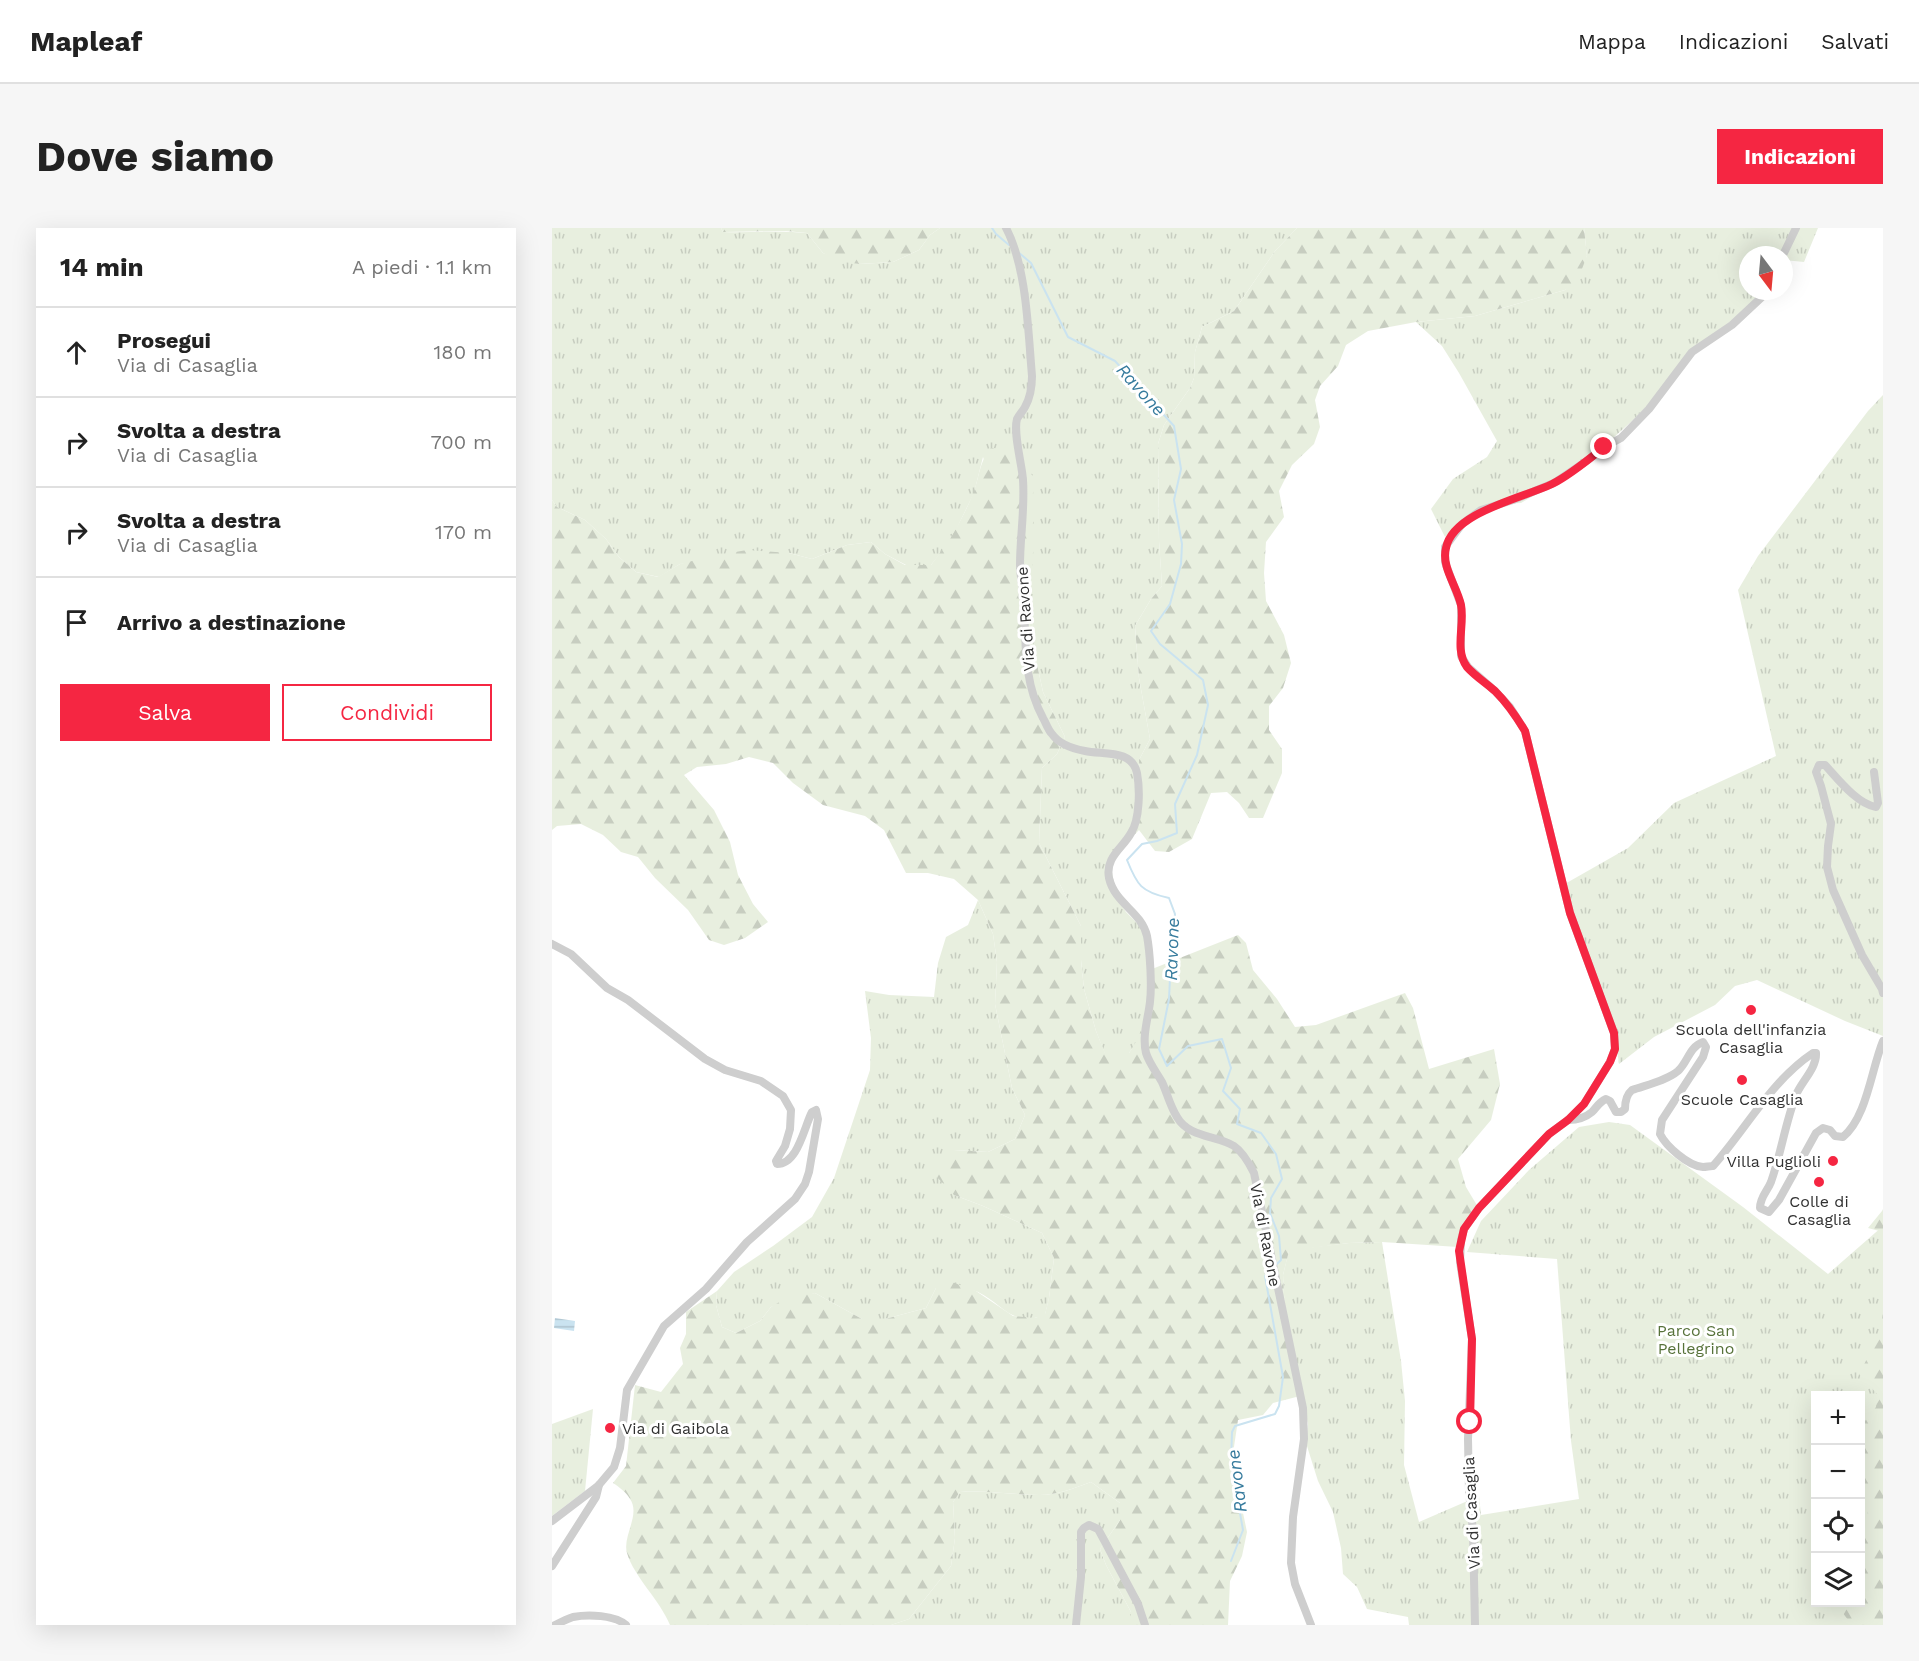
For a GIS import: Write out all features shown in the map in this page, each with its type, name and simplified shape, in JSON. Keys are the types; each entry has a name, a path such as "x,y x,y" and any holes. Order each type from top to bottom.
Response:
{"street":[{"name":"Via di Ravone","path":"1006,228 1013,242 1025,302 1032,376 1032,387 1026,405 1017,418 1023,479 1020,566 1027,671 1039,710 1052,735 1062,743 1086,751 1110,752 1128,758 1136,770 1139,791 1138,810 1133,831 1115,852 1109,864 1108,875 1118,898 1138,917 1146,932 1150,1000 1144,1033 1146,1054 1162,1082 1177,1119 1193,1132 1234,1146 1247,1160 1254,1173 1303,1408 1304,1439 1293,1517 1291,1563 1295,1584 1311,1625"},
{"path":"1787,246 1796,228"},
{"name":"Via di Casaglia","path":"1475,1625 1473,1532 1468,1491 1472,1346 1460,1262 1461,1240 1464,1229 1479,1208 1549,1134 1584,1104 1610,1062 1615,1049 1614,1033 1570,913 1525,731 1510,707 1468,667 1461,656 1461,605 1445,562 1446,547 1462,524 1481,510 1554,483 1604,447 1621,438 1648,409 1692,352 1732,325 1759,300"},
{"path":"1874,772 1878,803 1876,807 1869,806 1849,790 1825,765 1819,765 1816,772 1831,824 1827,867 1833,890 1862,955 1883,993"},
{"path":"552,944 570,954 607,988 628,1000 705,1059 725,1070 761,1081 783,1096 791,1110 790,1129 785,1146 776,1161 777,1164 781,1165 786,1162 796,1150 812,1112 816,1110 818,1113 805,1184 795,1199 747,1242 706,1289 664,1326 627,1390 620,1448 614,1467 599,1485 552,1521"},
{"name":"Via di Casaglia","path":"1568,1120 1579,1119 1591,1113 1606,1099 1610,1101 1616,1112 1621,1112 1625,1109 1626,1101 1632,1090 1677,1072 1690,1052 1697,1044 1703,1042 1706,1047 1703,1057 1662,1119 1660,1134 1670,1149 1685,1159 1701,1167 1713,1166 1767,1097 1797,1065 1816,1053 1815,1062 1796,1094 1779,1157 1769,1186 1760,1200 1760,1208 1769,1212 1779,1200 1816,1133 1823,1128 1830,1130 1835,1136 1843,1137 1849,1132 1861,1109 1883,1041"},
{"path":"552,1566 596,1497 599,1485"},
{"path":"1076,1625 1081,1577 1081,1532 1089,1526 1098,1529 1138,1604 1145,1625"},
{"path":"555,1625 571,1617 583,1616 617,1620 626,1625"}],"green space":[{"path":"552,228 721,228 723,232 807,233 823,253 859,264 893,262 919,250 930,235 940,228 1297,228 1275,251 1234,311 1202,327 1195,352 1194,378 1190,388 1164,425 1158,444 1162,586 1151,599 1135,626 1139,678 1150,739 1139,760 1139,830 1110,860 1116,896 1126,912 1143,929 1152,969 1149,1005 1139,1039 1129,1053 1105,1054 1084,989 1081,926 1039,843 1042,768 1057,754 1065,737 1043,692 1035,655 1031,600 983,457 974,493 951,540 931,565 906,565 885,554 871,542 847,545 812,559 789,553 680,564 659,577 636,572 585,520 557,507 552,500"},
{"path":"721,228 940,228 930,235 919,250 893,262 859,264 840,261 823,253 807,233 723,232"},
{"path":"1297,228 1584,228 1587,256 1578,279 1565,290 1475,316 1416,322 1368,331 1346,345 1338,366 1320,386 1315,400 1320,427 1314,444 1292,465 1279,491 1284,517 1266,542 1264,573 1266,601 1284,635 1291,663 1283,688 1269,706 1269,730 1282,749 1282,773 1263,818 1249,818 1239,803 1227,792 1211,793 1192,839 1169,852 1155,851 1139,830 1139,760 1150,739 1139,678 1135,626 1151,599 1162,586 1158,444 1164,425 1190,388 1194,378 1195,352 1202,327 1234,311 1275,251"},
{"path":"1584,228 1818,228 1804,262 1793,261 1793,246 1739,246 1739,300 1756,300 1756,302 1699,344 1656,397 1603,447 1556,482 1521,503 1499,504 1465,520 1445,537 1431,509 1453,479 1487,457 1497,441 1442,346 1416,322 1475,316 1565,290 1587,256"},
{"path":"1883,395 1883,1036 1757,980 1735,986 1715,1005 1654,1037 1619,1064 1615,1035 1563,885 1628,848 1674,803 1776,756 1738,590 1758,556 1868,411"},
{"path":"991,448 1006,449 1020,454 1033,477 1034,538 1031,600 1035,655 1043,692 1065,737 1057,754 1042,768 1039,843 1081,926 1084,989 1105,1053 1129,1053 1135,1043 1146,1013 1152,969 1238,935 1246,943 1253,970 1277,999 1295,1027 1316,1025 1405,993 1413,1008 1429,1069 1494,1049 1500,1084 1491,1120 1458,1159 1466,1187 1478,1207 1458,1247 1382,1242 1349,1243 1289,1251 1283,1275 1286,1333 1300,1396 1273,1403 1263,1415 1238,1420 1232,1460 1247,1532 1242,1556 1230,1581 1228,1625 1131,1625 1131,1612 1100,1549 1120,1520 1120,1503 1091,1482 1046,1495 960,1492 953,1502 955,1538 951,1566 909,1619 891,1625 670,1625 630,1562 626,1546 633,1519 633,1505 627,1495 613,1483 626,1466 635,1385 661,1392 683,1364 680,1348 686,1334 686,1312 717,1291 716,1305 722,1327 736,1333 760,1321 771,1307 786,1298 815,1293 862,1319 885,1319 926,1308 936,1288 952,1282 976,1291 1013,1316 1035,1318 1045,1314 1054,1258 1042,1233 954,1195 936,1176 938,1157 954,1150 988,1152 1015,1139 1025,1115 1012,1088 995,1004 997,962 993,934 978,900 954,879 928,873 906,873 884,830 865,816 823,805 793,783 773,763 749,757 726,764 697,767 684,775 714,810 730,842 738,875 753,904 768,922 745,938 724,945 709,940 688,910 655,878 638,857 621,852 603,835 581,824 557,826 552,830 552,500 557,507 585,520 636,572 658,577 680,564 747,550 789,553 812,559 847,545 871,542 885,554 905,565 931,565 963,515 975,489 981,465"},
{"path":"978,900 993,934 997,962 995,1004 1012,1088 1025,1115 1015,1139 988,1152 954,1150 954,1195 1042,1233 1054,1258 1045,1315 1024,1319 1009,1313 978,1292 936,1288 926,1308 885,1319 862,1319 815,1293 771,1307 760,1321 736,1333 722,1327 716,1305 717,1291 734,1272 812,1217 834,1178 870,1070 871,1038 865,991 889,995 934,997 938,963 946,937 968,925"},
{"name":"Parco San Pellegrino","path":"1609,1122 1630,1125 1743,1207 1828,1274 1883,1226 1883,1625 1409,1625 1408,1617 1367,1609 1357,1587 1343,1574 1341,1548 1333,1512 1318,1481 1306,1443 1308,1424 1286,1333 1283,1275 1289,1250 1349,1243 1382,1242 1405,1401 1404,1465 1419,1522 1479,1496 1481,1515 1579,1499 1571,1441 1557,1259 1467,1252 1481,1221 1529,1170 1579,1127"},
{"path":"1883,1209 1883,1232 1868,1228 1882,1211"},
{"path":"1883,1312 1883,1625 1852,1625 1842,1612 1843,1607 1865,1607 1865,1535 1868,1505 1865,1496 1865,1421 1876,1407 1877,1394 1859,1374 1880,1334"},
{"path":"593,1409 585,1491 552,1516 552,1424"},
{"path":"1091,1482 1120,1503 1120,1520 1100,1549 1131,1612 1131,1625 891,1625 909,1619 951,1566 955,1538 953,1502 960,1492 1046,1495"}],"water":[{"path":"555,1318 575,1321 574,1331 554,1328"}],"waterway":[{"name":"Ravone","path":"992,228 1009,245"},
{"name":"Ravone","path":"1018,252 1031,263 1068,337 1115,361 1174,426 1181,469 1174,500 1182,544 1181,564 1170,604 1151,631 1160,644 1203,680 1208,705 1197,755 1175,804 1177,833 1142,844 1127,860 1141,886 1152,893 1169,898 1175,914 1169,999 1159,1049 1167,1066 1188,1046 1222,1039 1231,1068 1223,1091 1240,1109 1237,1124 1261,1133 1276,1154 1282,1179 1271,1198 1270,1213 1279,1236 1281,1260 1277,1264"},
{"name":"Ravone","path":"1231,1561 1243,1530 1231,1463 1232,1432 1235,1426 1275,1414 1279,1406 1283,1377 1265,1276 1271,1270"}],"place":[{"name":"Scuola dell'infanzia Casaglia","path":"1751,1010"},
{"name":"Scuole Casaglia","path":"1742,1080"},
{"name":"Villa Puglioli","path":"1833,1161"},
{"name":"Colle di Casaglia","path":"1819,1182"},
{"name":"Via di Gaibola","path":"610,1428"}],"route":[{"path":"1470,1422 1472,1339 1459,1251 1464,1229 1479,1208 1549,1134 1584,1104 1610,1062 1615,1049 1614,1033 1570,913 1525,731 1510,707 1468,667 1461,656 1461,605 1445,562 1446,547 1462,524 1481,510 1554,483 1604,447"}]}
